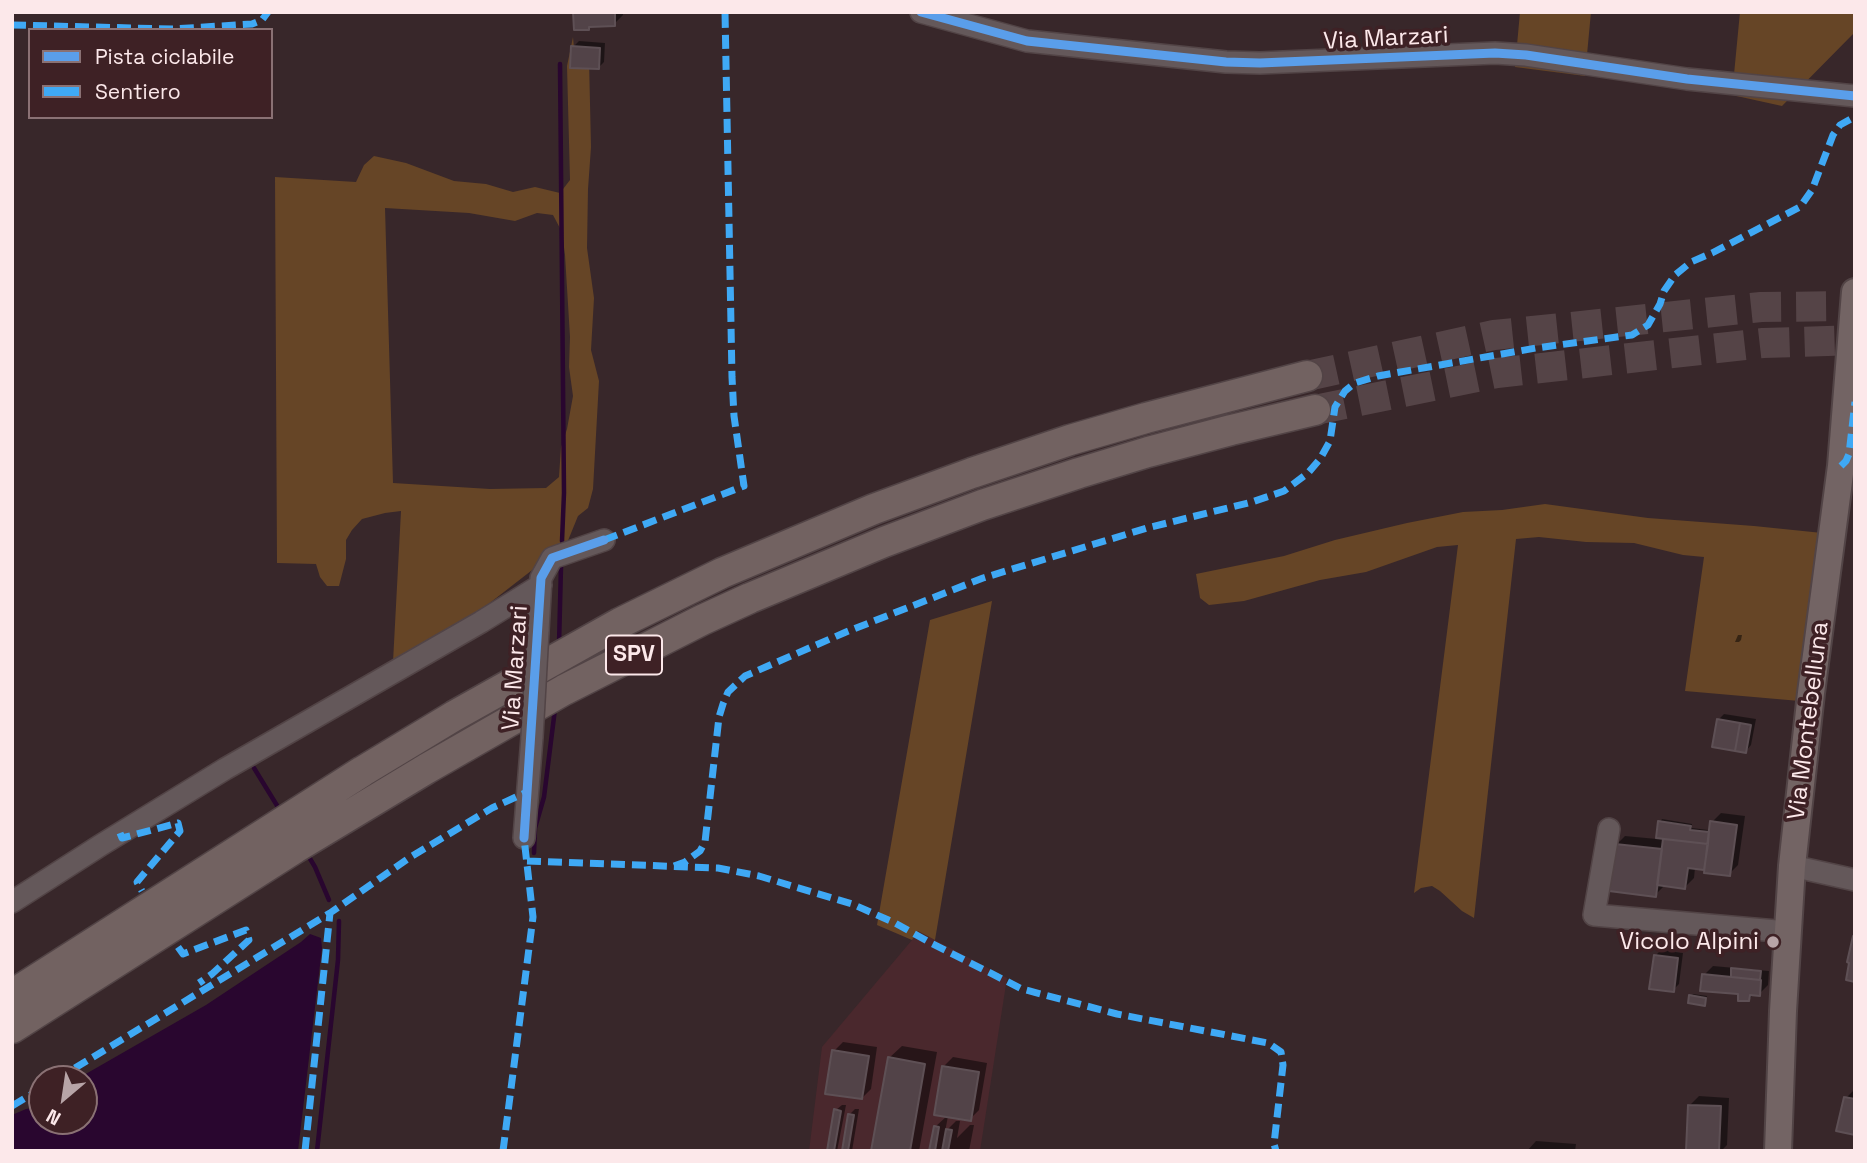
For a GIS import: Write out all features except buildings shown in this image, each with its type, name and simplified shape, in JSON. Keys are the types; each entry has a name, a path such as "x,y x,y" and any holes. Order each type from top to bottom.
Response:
{"highway":[{"name":"SPV","path":"12,995 454,716 620,623 722,573 874,509 972,472 1146,418 1307,376"},
{"name":"SPV","path":"12,1028 295,848 426,769 564,690 702,620 884,541 982,505 1148,452 1315,410"}],"main road":[{"name":"Via Montebelluna","path":"1778,1151 1792,866 1811,693 1841,466 1855,292"}],"street":[{"name":"Via Marzari","path":"921,12 1027,41 1226,62 1526,54 1686,79 1855,96"},
{"name":"Via Marzari","path":"524,838 541,578 552,558 604,540"},
{"path":"12,901 225,769 541,585"},
{"path":"1609,829 1594,915 1788,932"},
{"path":"1792,866 1855,880"}],"shaded area":[{"path":"1520,12 1591,12 1585,76 1515,67"},
{"path":"1740,12 1855,12 1855,32 1782,106 1732,95"},
{"path":"573,37 575,60 589,59 591,147 587,248 594,298 591,350 599,381 593,489 588,508 578,516 567,543 482,609 393,662 401,511 362,519 352,530 346,540 346,559 339,586 327,586 320,577 316,564 277,563 275,177 356,182 364,165 374,156 406,163 454,181 486,184 513,192 535,187 560,193 570,180 567,66","holes":["385,208 469,213 515,221 537,213 553,215 562,232 573,396 561,447 559,477 546,488 490,489 393,483"]},
{"path":"1545,504 1648,518 1832,534 1811,702 1685,691 1704,557 1683,555 1634,543 1539,537 1516,539 1474,918 1432,886 1421,888 1414,893 1458,545 1437,547 1366,572 1320,580 1244,601 1209,605 1200,598 1196,574 1284,556 1335,540 1407,523 1463,512"},
{"path":"992,601 935,940 918,931 912,940 877,925 930,620"},
{"path":"918,931 1007,978 980,1151 809,1151 822,1047"},
{"path":"310,934 321,938 322,948 298,1151 12,1151 12,1115 26,1109 28,1135 98,1135 98,1067 206,1005"}],"waterway":[{"path":"560,64 564,493 562,541"},
{"path":"559,645 561,566"},
{"path":"534,853 535,828 544,797 555,709"},
{"path":"254,768 281,812"},
{"path":"306,852 329,900"},
{"path":"317,1151 338,960 339,921"}],"tunnel":[{"path":"1307,376 1494,335 1761,307 1855,306"},
{"path":"1315,410 1497,373 1763,343 1855,340"}],"marked path":[{"path":"189,28 252,24 262,20 268,12"},
{"path":"604,540 744,486 734,416 732,377 725,12"},
{"path":"12,25 133,28"},
{"path":"674,866 700,851 705,842 719,717 728,692 745,676 846,632 983,578 1147,528 1252,502 1284,491 1308,473 1320,459 1330,441 1335,407 1345,391 1355,383 1378,376 1536,348 1632,335 1648,325 1664,291 1675,275 1691,262 1800,207 1812,190 1833,135 1840,125 1855,118"},
{"path":"1841,466 1849,454 1855,402"},
{"path":"80,1065 330,913 409,858 492,808 527,792"},
{"path":"120,833 122,838 178,823 180,831 137,882 142,891"},
{"path":"503,1151 533,917 524,838"},
{"path":"527,861 718,868 759,876 852,904 895,923 1022,989 1117,1014 1268,1043 1281,1052 1283,1065 1274,1144 1276,1151"},
{"path":"305,1151 330,913"},
{"path":"178,947 183,954 246,930 249,940 199,983"},
{"path":"12,1106 28,1096"}],"cycle path":[{"path":"921,12 1027,41 1226,62 1260,63 1495,53 1526,55 1687,79 1855,96"},
{"path":"524,838 541,578 552,558 604,540"}],"place":[{"name":"Vicolo Alpini","path":"1773,942"}]}
